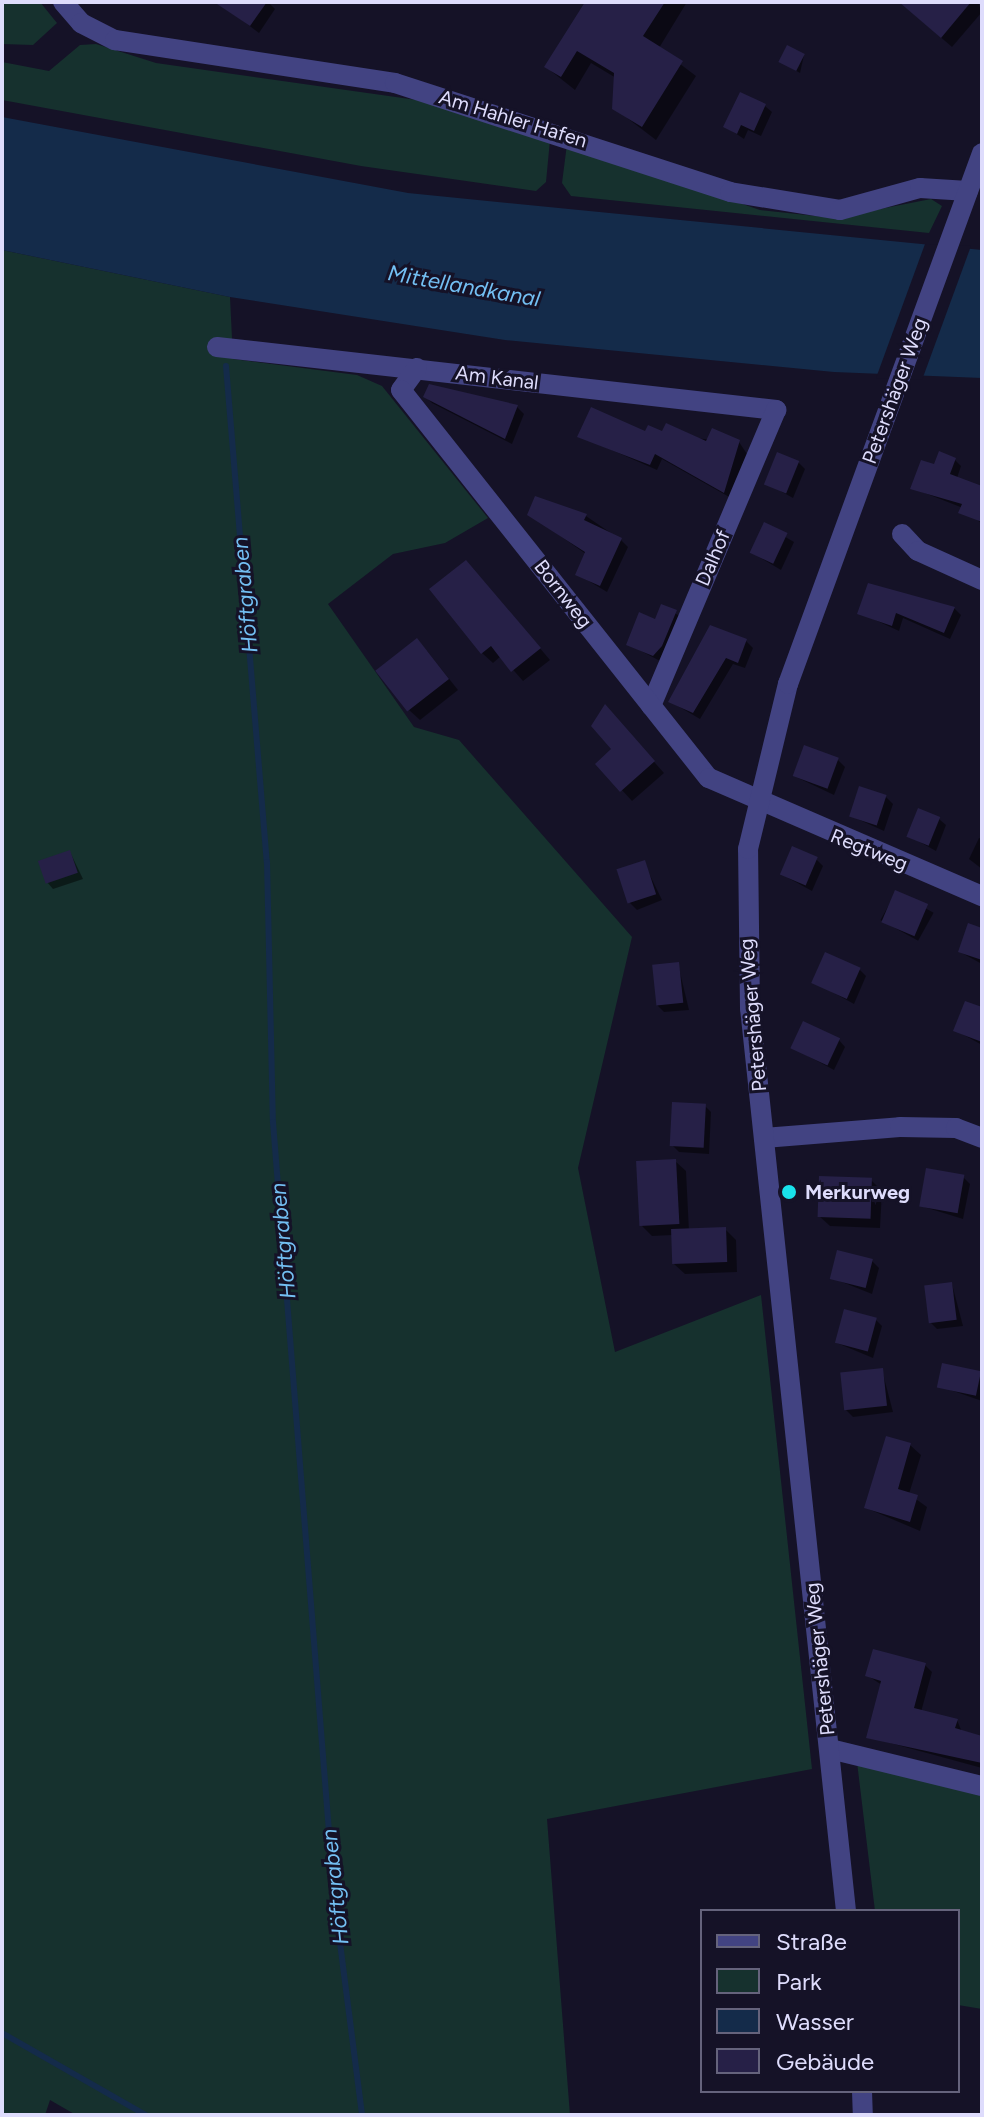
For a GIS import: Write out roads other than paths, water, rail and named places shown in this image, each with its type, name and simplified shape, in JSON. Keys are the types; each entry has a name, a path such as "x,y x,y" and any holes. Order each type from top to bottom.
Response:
{"street":[{"name":"Am Hahler Hafen","path":"63,2 81,23 115,40 395,83 730,192 840,210 920,188 968,191"},
{"name":"Petershäger Weg","path":"846,1909 764,1138 745,907 755,803 788,684 982,153"},
{"name":"Am Kanal","path":"217,347 776,410"},
{"name":"Bornweg","path":"417,368 401,390 709,778 755,803"},
{"name":"Dalhof","path":"651,706 776,410"},
{"path":"902,534 918,551 982,580"},
{"name":"Regtweg","path":"755,803 982,896"},
{"path":"764,1138 900,1127 956,1128 982,1138"},
{"path":"830,1749 982,1786"},
{"path":"862,2093 863,2115"}],"water":[{"name":"Mittellandkanal","path":"2,117 408,193 982,250 982,378 834,372 505,340 230,297 2,250"}],"waterway":[{"name":"Höftgraben","path":"226,366 267,862 273,1122 334,1896 362,2115"},
{"path":"2,2033 146,2115"}],"place":[{"name":"Merkurweg","path":"789,1192"}]}
